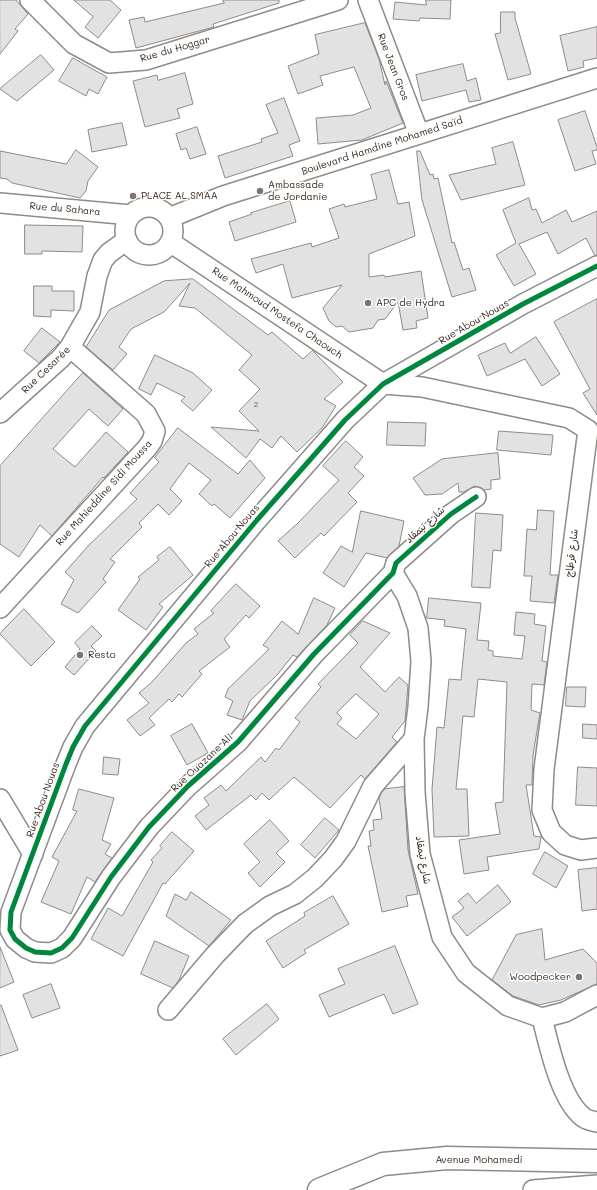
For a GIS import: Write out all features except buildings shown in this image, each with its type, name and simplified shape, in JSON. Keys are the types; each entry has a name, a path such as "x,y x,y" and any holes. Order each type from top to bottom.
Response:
{"main road":[{"name":"Avenue Mohamedi","path":"319,1190 383,1164 447,1158 597,1162"}],"street":[{"name":"Rue du Hoggar","path":"30,0 74,44 109,63 146,60 338,0"},
{"name":"Rue Jean Gros","path":"368,0 419,134"},
{"name":"Boulevard Hamdine Mohamed Saïd","path":"169,218 223,196 597,78"},
{"name":"Rue du Sahara","path":"0,203 131,215"},
{"path":"149,206 157,208 169,218 173,234 166,248 152,255 137,252 126,240 126,222 131,215 142,208 149,206"},
{"name":"Rue Cesarée","path":"0,413 61,358 70,347 90,312 97,276 103,260 108,253 126,240"},
{"name":"Rue Mahmoud Mostefa Chaouch","path":"170,242 383,384"},
{"name":"Rue Abou Nouas","path":"5,932 10,912 73,746 96,711 257,520 340,426 383,384 523,304 597,266"},
{"name":"Rue Mahieddine Sidi Moussa","path":"0,608 147,448 152,441 155,431 146,414 70,347"},
{"name":"شارع قرطاج","path":"383,384 422,387 568,418 592,428 544,769 542,810 551,832 565,845 581,850 597,848"},
{"name":"شارع تيمقاد","path":"476,497 451,514 396,563 393,573 408,596 418,628 421,660 414,739 415,792 420,854 442,937 466,973 508,1006 542,1018"},
{"name":"Rue Ouazane Ali","path":"5,932 26,948 36,952 51,953 62,948 72,938 111,877 149,827 188,786 238,742 314,654 393,573"},
{"path":"168,1010 215,955 245,924 270,906 295,894 315,878 333,859 346,841 373,786 414,739"},
{"path":"0,799 33,854"},
{"path":"597,995 565,1012 542,1018 552,1055 568,1098 583,1118 597,1122"},
{"path":"533,1190 597,1185"}],"cycle path":[{"path":"476,497 451,514 396,563 393,573 314,654 238,742 188,786 149,827 111,877 72,938 62,948 51,953 35,952 26,948 15,939 10,930 11,912 66,764 73,747 85,726 257,520 345,420 383,384 523,304 597,266"}],"place":[{"name":"Ambassade de Jordanie","path":"260,191"},
{"name":"PLACE AL SMAA","path":"133,196"},
{"name":"APC de Hydra","path":"368,303"},
{"name":"Resto","path":"80,655"},
{"name":"Woodpecker","path":"579,977"}]}
